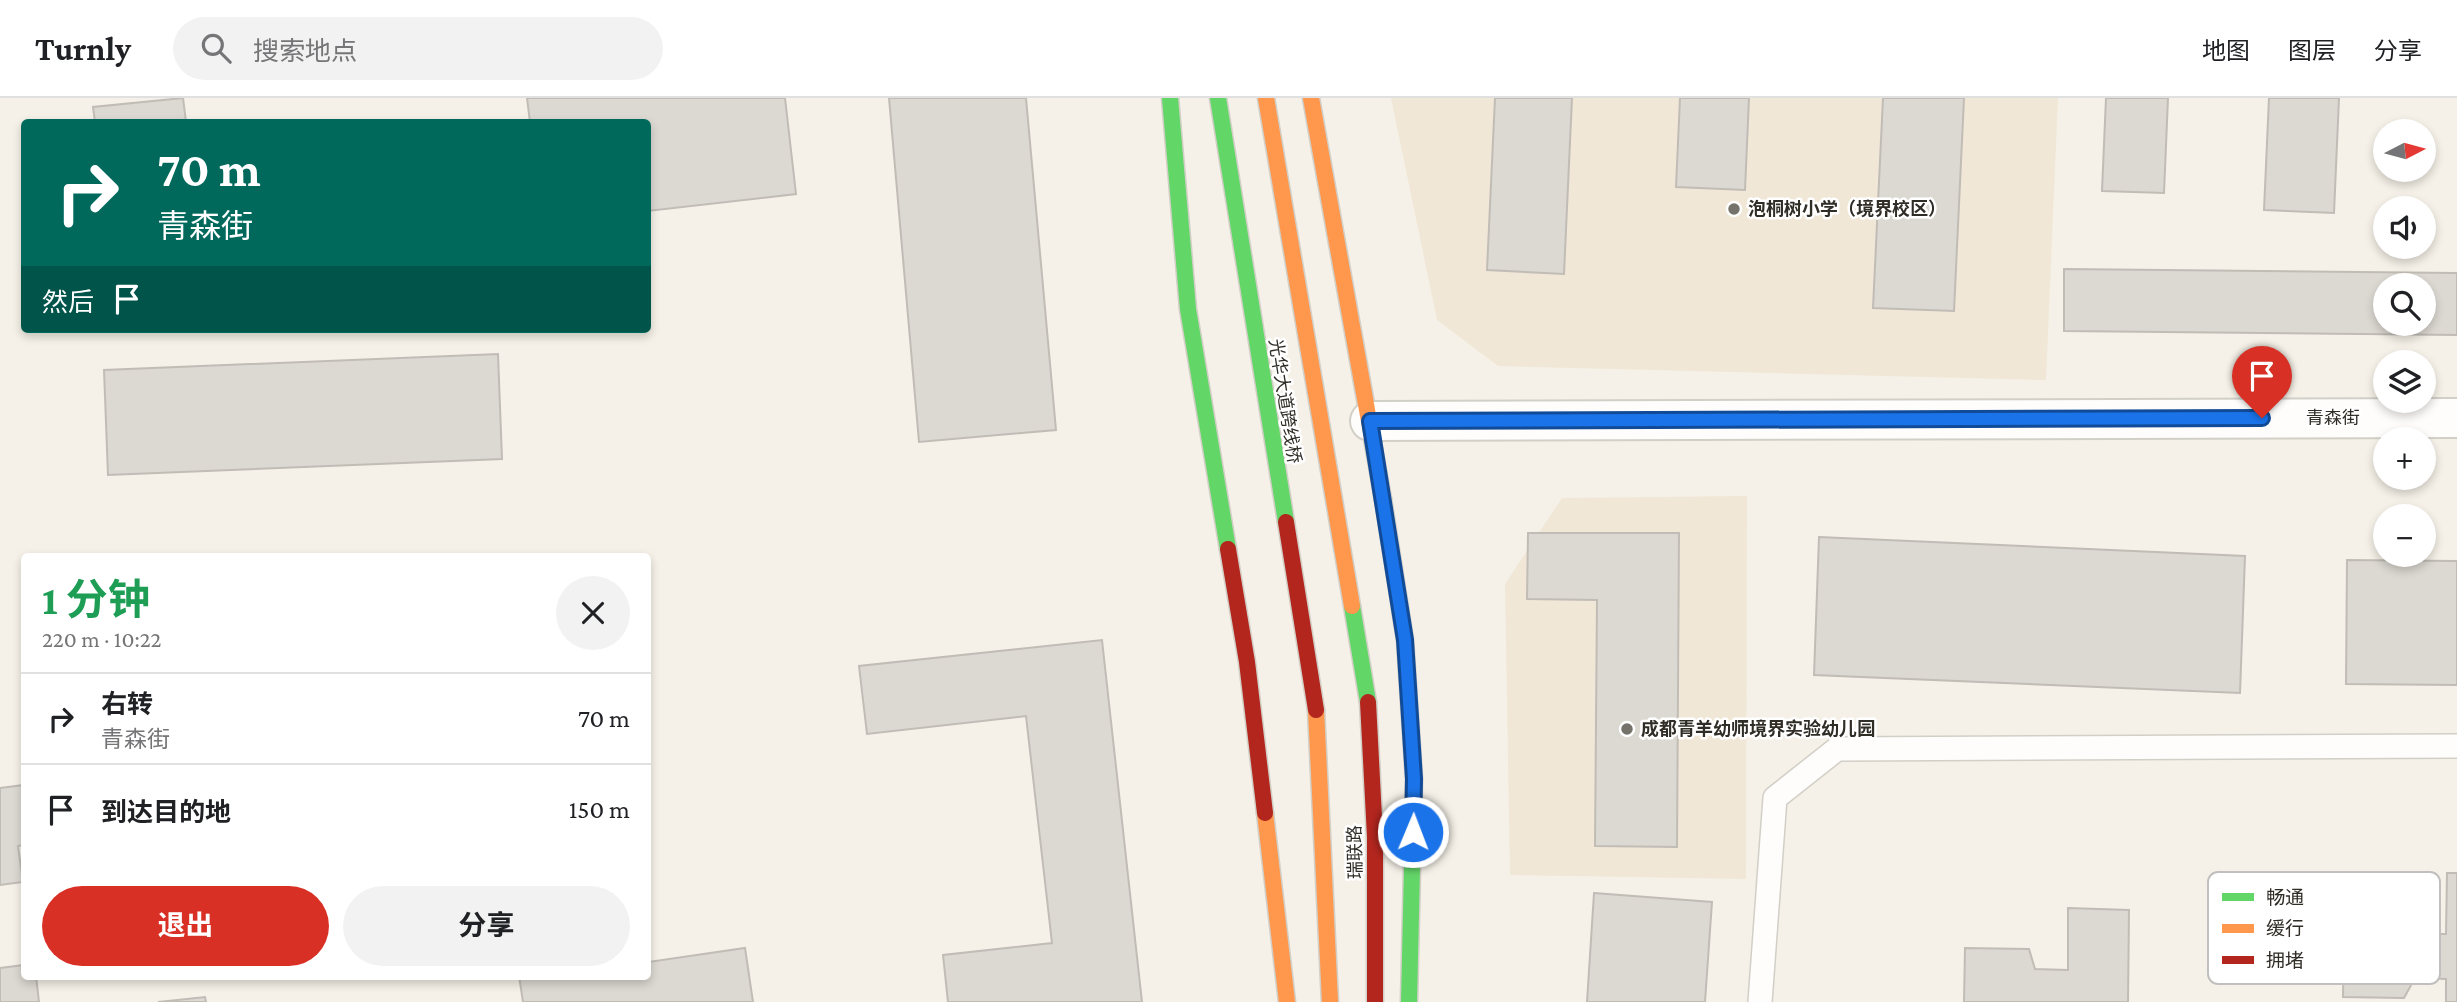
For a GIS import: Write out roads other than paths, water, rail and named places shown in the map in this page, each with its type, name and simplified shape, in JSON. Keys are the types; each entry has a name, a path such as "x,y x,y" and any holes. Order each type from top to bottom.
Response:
{"main road":[{"path":"1170,98 1188,309 1247,662 1287,1002"},
{"name":"光华大道跨线桥","path":"1218,98 1316,710"},
{"name":"光华大道跨线桥","path":"1266,98 1368,702"},
{"path":"1311,98 1370,421 1405,640 1414,779 1409,1002"},
{"name":"瑞联路","path":"1368,702 1375,837 1375,1002"},
{"name":"瑞联路","path":"1316,710 1330,1002"}],"street":[{"name":"青森街","path":"1370,421 2457,418"}],"lane":[{"path":"1760,1002 1775,798 1837,749 2457,746"}],"place":[{"name":"泡桐树小学（境界校区）","path":"1734,209"},
{"name":"成都青羊幼师境界实验幼儿园","path":"1627,729"}]}
